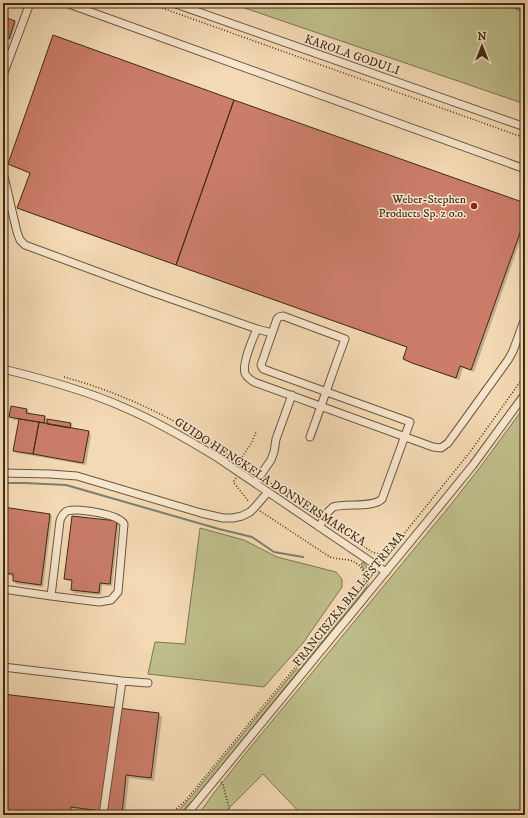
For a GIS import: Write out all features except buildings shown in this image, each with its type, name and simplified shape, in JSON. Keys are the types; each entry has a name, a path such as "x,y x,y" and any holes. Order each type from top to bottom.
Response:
{"street":[{"path":"3,75 30,3"},
{"path":"66,3 525,169"},
{"name":"KAROLA GODULI","path":"172,3 525,127"},
{"path":"3,172 16,232 20,240 25,245 149,291 272,333"},
{"path":"310,437 326,392 345,338 282,316 277,319 261,365 263,369 326,392 410,422 380,502 373,504 333,507 328,512 319,527"},
{"path":"257,329 245,362 244,369 248,378 254,382 441,448 448,443 508,360 513,351 525,318"},
{"name":"GUIDO HENCKELA DONNERSMARCKA","path":"3,371 78,390 130,410 164,426 192,442 386,572"},
{"name":"FRANCISZKA BALLESTREMA","path":"186,815 386,572 468,470 525,394"},
{"path":"255,484 271,460 276,439 292,395"},
{"path":"3,473 77,476 200,513 222,518 233,518 250,512 268,492"},
{"path":"3,589 51,596 100,602 111,600 118,592 124,524 123,521 110,515 94,512 75,511 67,512 61,516 51,596"},
{"path":"3,666 148,683"},
{"path":"103,815 122,681"}],"path":[{"path":"148,3 525,138"},
{"path":"372,552 382,554 388,552 395,545 470,452 525,375"},
{"path":"239,462 252,442 256,432"},
{"path":"234,481 250,503"},
{"path":"170,815 191,794 357,592 364,581 364,574 356,562 330,557 258,510"},
{"path":"217,778 223,785 231,815"}],"green space":[{"path":"230,3 525,3 525,104"},
{"path":"525,406 525,815 302,815 263,774 222,815 198,815 244,755 448,508"},
{"path":"200,528 244,540 277,557 336,572 342,579 342,587 303,643 264,687 148,674 155,642 185,644"},
{"path":"363,562 368,569 369,580 363,592 195,798 179,815 174,815 190,798 361,590 365,580 365,574 361,564"}],"waterway":[{"path":"501,3 525,12"},
{"path":"3,483 66,485 252,537 274,552 303,557"}],"place":[{"name":"Weber-Stephen Products Sp. z o.o.","path":"474,206"}]}
